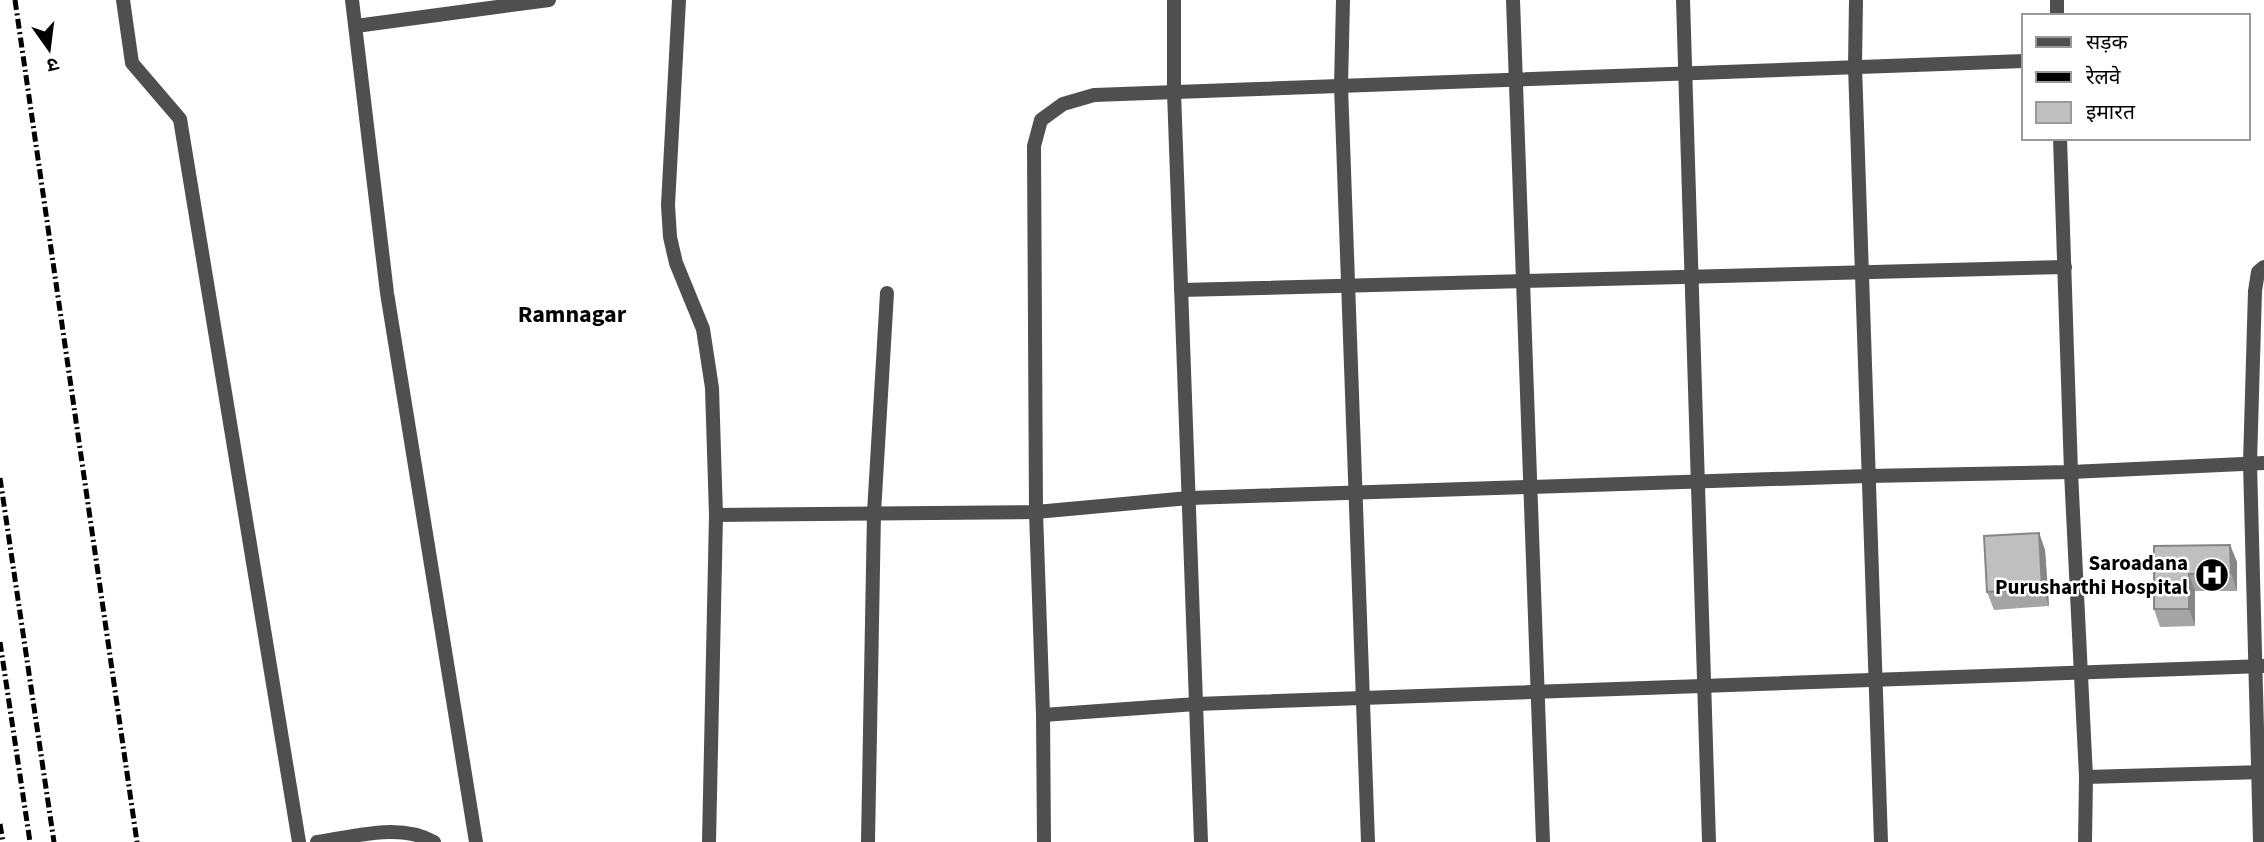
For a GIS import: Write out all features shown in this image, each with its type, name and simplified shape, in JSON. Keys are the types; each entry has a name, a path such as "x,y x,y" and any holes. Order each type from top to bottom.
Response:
{"street":[{"path":"123,0 132,62 180,119 299,842"},
{"path":"352,0 387,293 476,842"},
{"path":"356,26 549,0"},
{"path":"679,0 668,205 670,237 676,263 703,329 712,388 716,515 709,842"},
{"path":"1174,0 1174,92 1201,842"},
{"path":"1343,0 1341,86 1367,842"},
{"path":"1513,0 1543,842"},
{"path":"1683,0 1709,842"},
{"path":"1856,0 1855,66 1881,842"},
{"path":"1044,842 1036,512 1034,146 1041,120 1063,104 1094,95 2022,61"},
{"path":"2060,140 2071,472 2086,777 2085,842"},
{"path":"1181,290 2065,267"},
{"path":"2260,842 2255,291 2258,272 2264,267"},
{"path":"868,842 874,513 887,293"},
{"path":"716,515 1036,512 1189,498 2071,472 2257,463"},
{"path":"1043,715 1196,704 2260,666"},
{"path":"2086,777 2261,773"},
{"path":"317,842 393,831 415,833 434,842"}],"building":[{"path":"2039,533 2042,588 1987,592 1984,536"},
{"path":"2230,545 2231,573 2189,574 2189,609 2154,609 2154,546"}],"railway":[{"path":"15,0 137,842"},
{"path":"0,478 54,842"},
{"path":"0,642 30,842"},
{"path":"0,824 3,842"}],"place":[{"name":"Saroadana Purusharthi Hospital","path":"2212,575"}],"district":[{"name":"Ramnagar","path":"572,314"}]}
